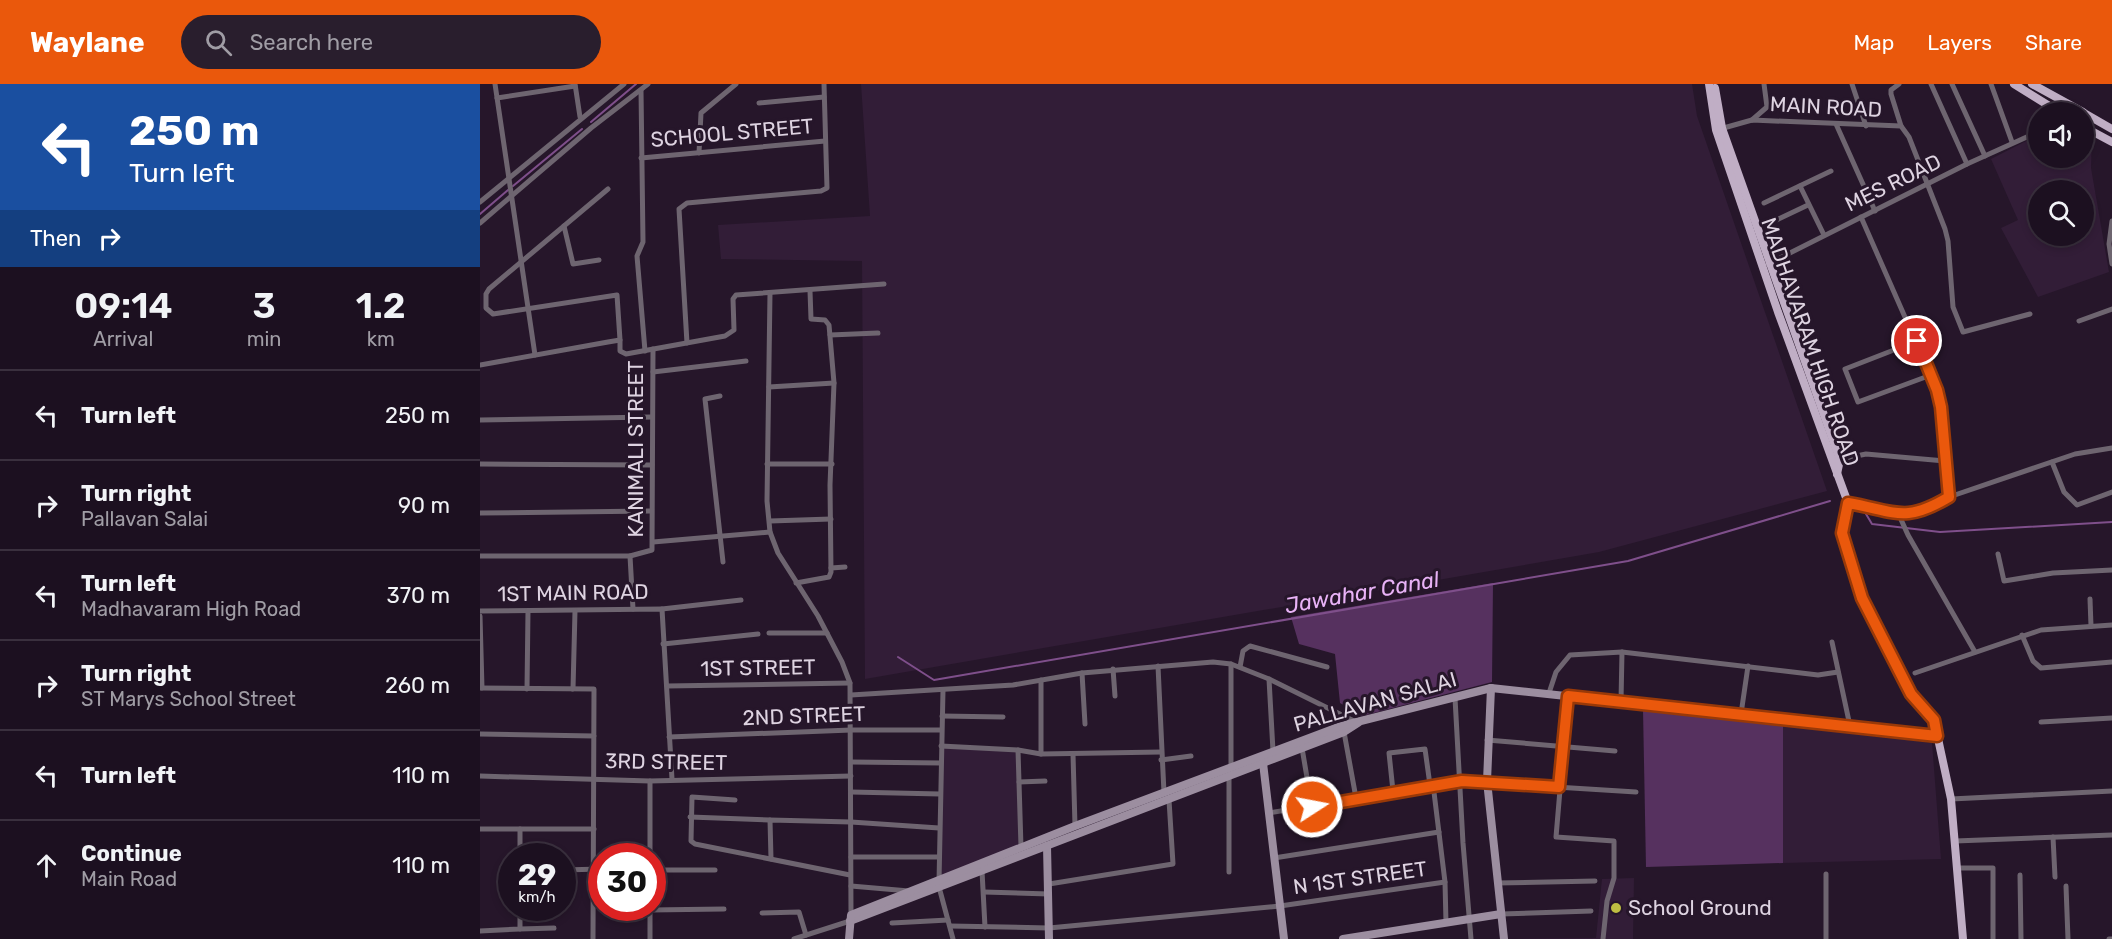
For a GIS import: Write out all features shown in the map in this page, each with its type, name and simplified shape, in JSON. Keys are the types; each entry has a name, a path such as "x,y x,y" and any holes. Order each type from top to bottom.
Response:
{"main road":[{"path":"1709,84 1719,129"},
{"path":"1715,84 1719,129"},
{"path":"2014,84 2043,102"},
{"path":"2031,84 2063,102"},
{"path":"2094,119 2112,129"},
{"name":"MADHAVARAM HIGH ROAD","path":"1719,129 1836,460 1837,474 1848,503"},
{"path":"2094,132 2112,142"},
{"path":"1848,503 1842,533 1862,598 1911,694 1934,720 1951,799 1963,939"}],"street":[{"path":"495,84 535,355"},
{"path":"480,202 509,181 624,84"},
{"path":"480,223 588,127 648,84"},
{"path":"699,153 701,112 736,84"},
{"path":"687,343 679,209 687,203 821,191 827,188 824,84"},
{"path":"1752,120 1767,107 1764,84"},
{"path":"1852,84 1866,126"},
{"path":"1899,84 1891,90 1891,94 1901,126"},
{"path":"1931,84 1967,164"},
{"path":"1952,84 1984,156"},
{"path":"1991,84 2012,142"},
{"path":"497,98 575,85 580,119 588,127"},
{"path":"641,90 643,242 637,256 645,351"},
{"path":"759,103 824,97"},
{"name":"MAIN ROAD","path":"1719,129 1752,120 1901,126 1909,136 1948,241 1953,307 1963,332 2030,314"},
{"path":"1836,124 1875,211"},
{"name":"MES ROAD","path":"1767,265 1967,164 2028,136"},
{"name":"SCHOOL STREET","path":"641,158 825,141"},
{"path":"1764,203 1831,171"},
{"path":"1800,186 1824,235"},
{"path":"608,189 489,289 485,301 486,308 493,314 617,296 622,353 645,351 733,332 733,299 736,295 884,284"},
{"path":"1772,222 1808,205"},
{"path":"1861,217 1937,390 1949,497"},
{"path":"2112,221 2109,244 2112,264"},
{"path":"564,226 573,264 599,260"},
{"path":"796,583 829,577 831,568 834,383 828,322 812,319 810,291"},
{"path":"770,293 766,501 770,532 778,553 826,633 850,683 851,918 849,939"},
{"path":"2079,321 2112,309"},
{"path":"830,335 879,333"},
{"path":"480,364 620,340"},
{"path":"1917,341 1845,369 1858,402 1932,375"},
{"name":"KANIMALI STREET","path":"630,556 651,550 654,542 651,511 653,349"},
{"path":"653,372 746,362"},
{"path":"769,387 834,383"},
{"path":"720,396 705,399 723,562"},
{"path":"480,420 651,417"},
{"path":"1848,503 1899,515 1925,511 1949,497 2074,454 2112,448"},
{"path":"1836,460 1866,454 1945,461"},
{"path":"2052,462 2064,492 2077,505 2112,492"},
{"path":"480,464 652,465"},
{"path":"767,464 832,464"},
{"path":"480,513 651,511"},
{"path":"1899,515 1975,652"},
{"path":"770,521 831,519"},
{"path":"654,542 770,532"},
{"path":"1998,554 2004,581 2053,573 2112,570"},
{"path":"480,556 630,556 633,609"},
{"path":"831,568 845,567"},
{"path":"2090,599 2091,626"},
{"path":"662,609 741,600"},
{"name":"1ST MAIN ROAD","path":"480,611 662,609 668,686"},
{"path":"527,688 528,611"},
{"path":"573,689 575,611"},
{"path":"480,616 481,688 594,689 594,843"},
{"path":"1915,673 2042,630 2112,625"},
{"path":"769,633 826,633"},
{"path":"663,644 759,634"},
{"path":"2022,635 2033,661 2041,668 2112,662"},
{"path":"1832,642 1850,726"},
{"path":"1240,667 1243,651 1250,646 1327,668"},
{"path":"1549,693 1556,672 1570,655 1622,652 1818,675 1839,672"},
{"path":"1621,701 1622,652"},
{"path":"851,694 943,690 1041,680 1113,669 1204,662 1240,667 1358,723"},
{"path":"1231,664 1231,766"},
{"path":"1049,884 1173,864 1161,760 1158,666"},
{"path":"1741,714 1748,666"},
{"path":"1113,669 1115,696"},
{"path":"1082,673 1085,724"},
{"path":"1269,679 1273,751"},
{"path":"1041,680 1041,754"},
{"name":"1ST STREET","path":"668,686 850,683"},
{"path":"668,686 672,779"},
{"path":"1491,688 1486,781 1504,939"},
{"name":"PALLAVAN SALAI","path":"851,918 914,891 939,885 1021,847 1075,826 1166,797 1231,766 1358,723 1491,688 1937,736"},
{"path":"943,690 939,885 954,939"},
{"path":"1568,696 1556,837 1614,841 1614,878 1607,901 1603,939"},
{"path":"1455,698 1471,939"},
{"path":"942,716 1003,717"},
{"path":"2041,722 2112,718"},
{"path":"794,939 1047,846 1166,797 1229,777 1344,732 1358,723"},
{"name":"2ND STREET","path":"669,737 851,730 941,730"},
{"path":"1344,732 1356,798"},
{"path":"480,734 594,736"},
{"path":"1487,740 1615,751"},
{"path":"941,746 1018,750 1041,754 1161,752"},
{"path":"1302,748 1312,807"},
{"path":"1393,791 1389,753 1425,749 1439,832 1446,923"},
{"path":"1018,750 1021,847"},
{"path":"1072,754 1075,826"},
{"path":"1161,760 1191,756"},
{"path":"851,762 941,763"},
{"path":"1263,763 1284,939"},
{"name":"3RD STREET","path":"480,776 595,777 650,781 851,776"},
{"path":"1229,777 1229,872"},
{"path":"650,781 650,843"},
{"path":"1019,782 1044,781"},
{"path":"1268,813 1431,784 1462,781 1635,792"},
{"path":"1951,799 2112,791"},
{"path":"851,792 940,794"},
{"path":"735,800 694,796 690,799 689,836 695,844 850,875"},
{"path":"690,817 851,822 939,828"},
{"path":"770,820 771,859"},
{"path":"480,829 594,829"},
{"path":"520,829 520,843"},
{"path":"1274,858 1439,832"},
{"path":"1954,841 2112,835"},
{"path":"2053,837 2055,877"},
{"path":"1047,846 1049,939"},
{"path":"850,856 939,857"},
{"path":"1957,868 1993,868 1993,939"},
{"path":"666,870 715,870"},
{"path":"981,871 986,927"},
{"path":"1826,874 1826,939"},
{"path":"2020,875 2021,939"},
{"path":"1496,883 1595,880"},
{"name":"N 1ST STREET","path":"892,923 949,923 986,927 1049,928 1280,906 1444,882"},
{"path":"851,886 914,891"},
{"path":"2066,886 2068,939"},
{"path":"984,892 1049,894"},
{"path":"666,909 724,909"},
{"path":"1343,939 1471,921 1501,914 1591,911"},
{"path":"762,912 799,912 806,935"},
{"path":"520,921 520,929"},
{"path":"593,921 593,939"},
{"path":"650,921 650,939"},
{"path":"480,931 554,928"}],"shaded area":[{"path":"861,84 1692,84 1697,116 1827,491 1599,552 865,679 862,261 721,259 718,225 870,216"},
{"path":"2028,140 2028,168 2091,168 2093,180 2028,180 2028,246 2094,246 2094,185 2109,272 2038,297 2001,228 2018,220 1991,159"},
{"path":"1493,583 1492,682 1362,716 1340,703 1335,654 1299,644 1291,617"},
{"path":"1643,709 1783,723 1783,863 1646,867"},
{"path":"1783,723 1932,743 1941,859 1783,863"},
{"path":"943,747 1018,750 1019,846 941,879"},
{"name":"School Ground","path":"1634,878 1633,939 1512,939 1596,938 1602,879"}],"waterway":[{"path":"591,122 636,84"},
{"path":"513,186 582,129"},
{"path":"480,214 508,190"},
{"name":"Jawahar Canal","path":"898,657 934,680 1628,561 1830,501"},
{"name":"Jawahar Canal","path":"1866,514 1872,524 1940,532 2112,522"}],"place":[{"name":"School Ground","path":"1616,908"}],"route":[{"path":"1312,807 1430,784 1462,781 1559,787 1568,696 1937,736 1934,720 1911,694 1883,643 1862,598 1842,533 1848,503 1899,515 1925,511 1949,497 1941,407 1932,375 1917,341"}]}
